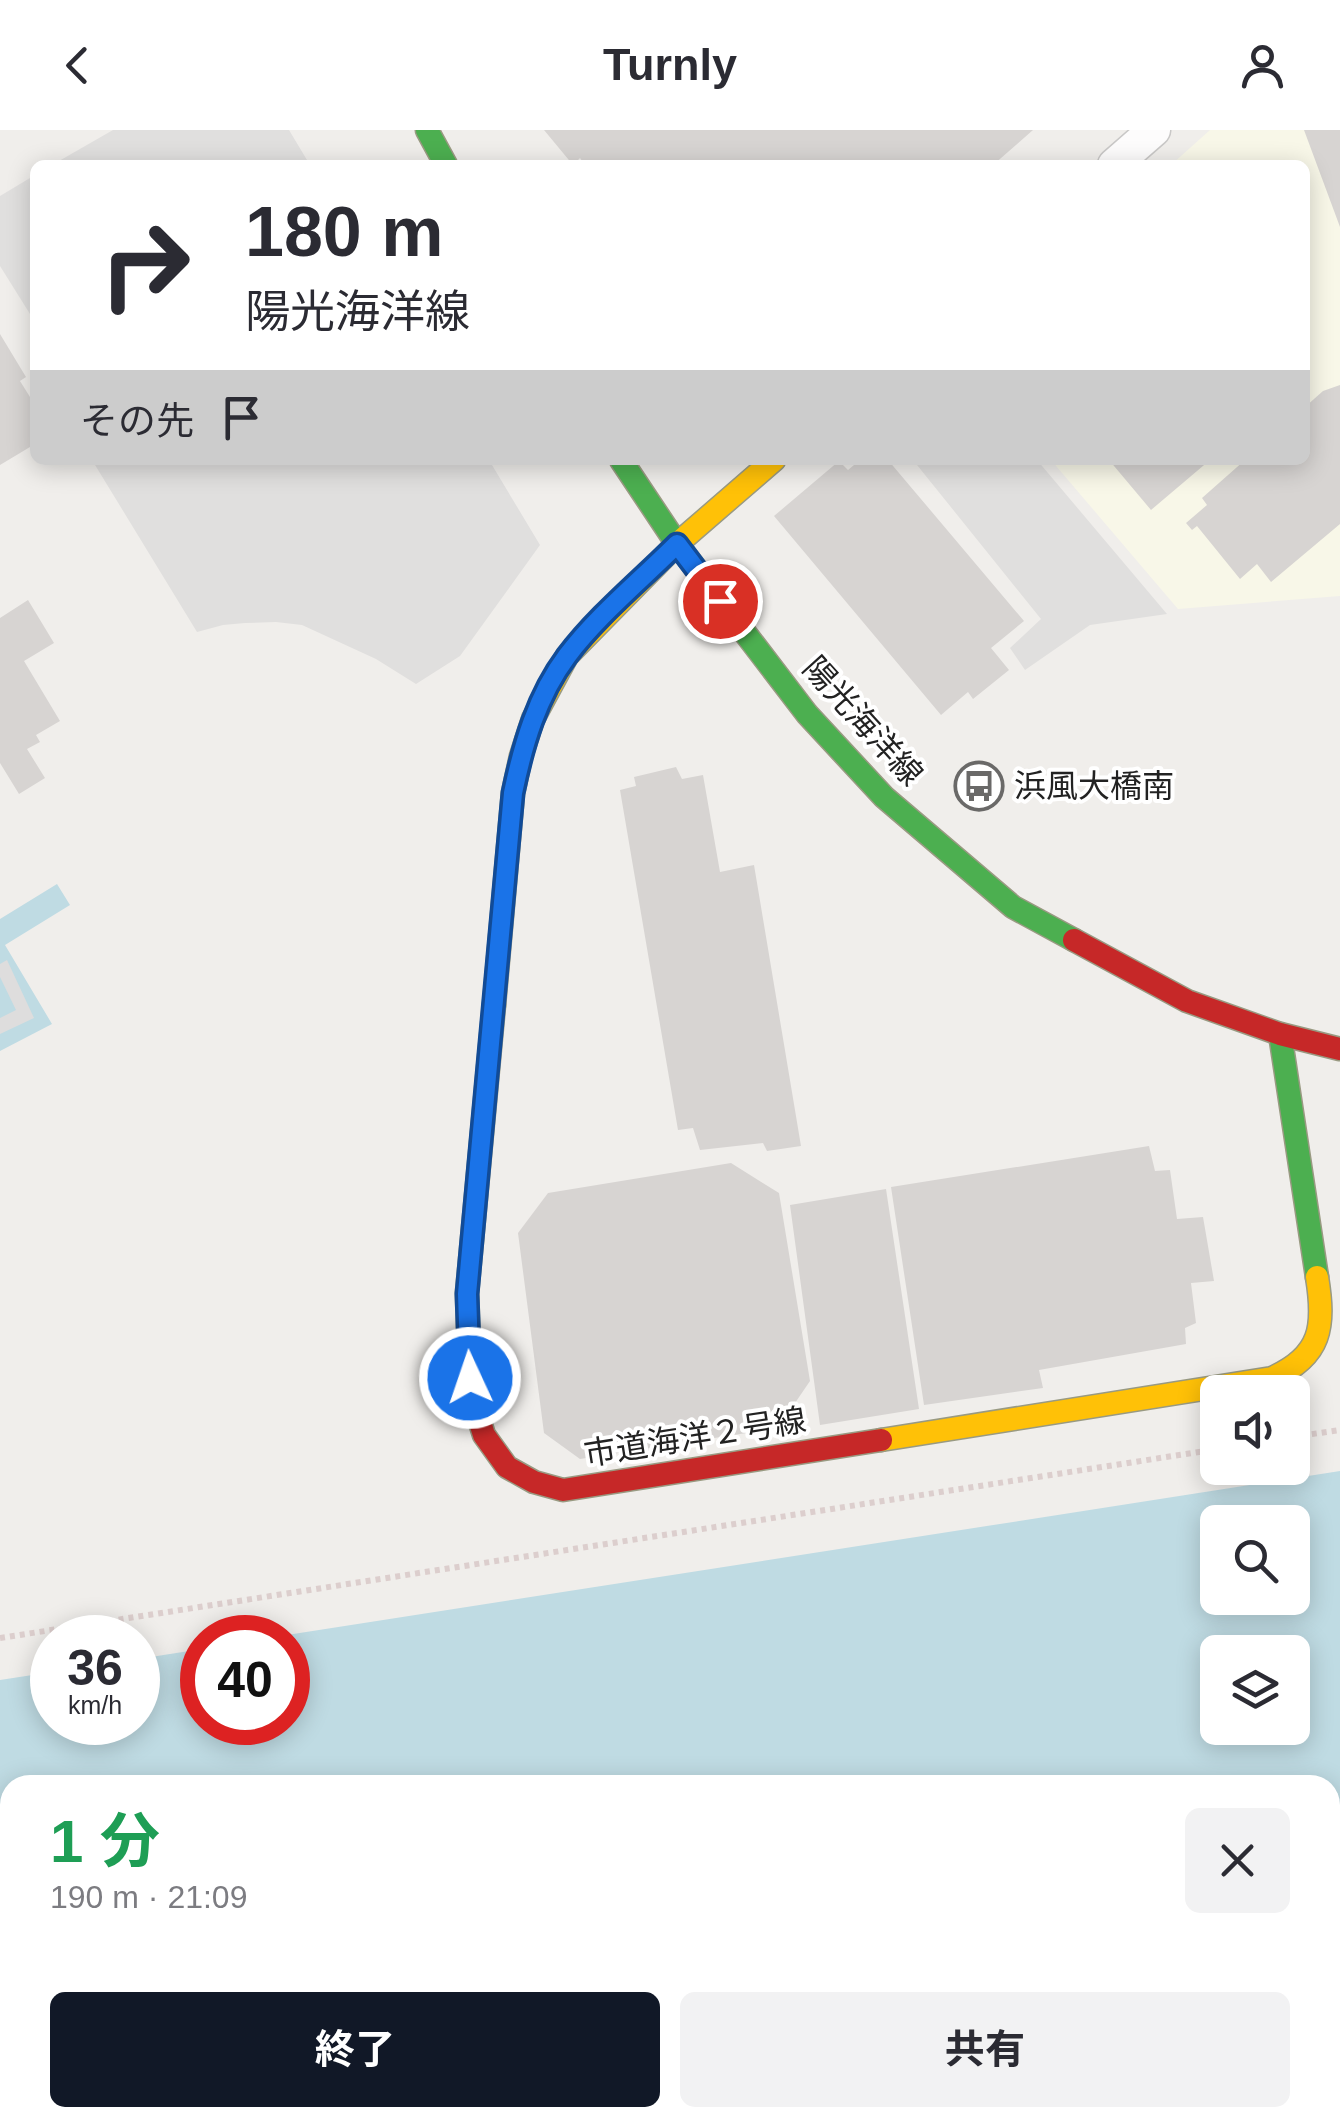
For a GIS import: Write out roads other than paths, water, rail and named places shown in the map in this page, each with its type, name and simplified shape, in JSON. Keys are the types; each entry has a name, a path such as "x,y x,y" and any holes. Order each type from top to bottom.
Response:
{"street":[{"path":"427,130 443,160"},
{"path":"1120,160 1154,130"},
{"name":"陽光海洋線","path":"623,465 677,544 807,714 884,797 1013,907 1188,1001 1280,1034 1340,1048"},
{"name":"市道海洋２号線","path":"768,465 677,544 567,656 532,719 521,756 513,793 467,1294 475,1406 484,1435 507,1467 534,1482 563,1490 1284,1376 1318,1336 1322,1308 1280,1034"}],"water":[{"path":"57,884 70,905 5,945 52,1024 0,1051 0,919"},
{"path":"1340,1471 1340,1775 0,1775 0,1680 30,1675 30,1745 160,1745 160,1656 180,1652 180,1745 310,1745 310,1631 1250,1485 1310,1485 1310,1476"}],"place":[{"name":"浜風大橋南","path":"979,786"}]}
